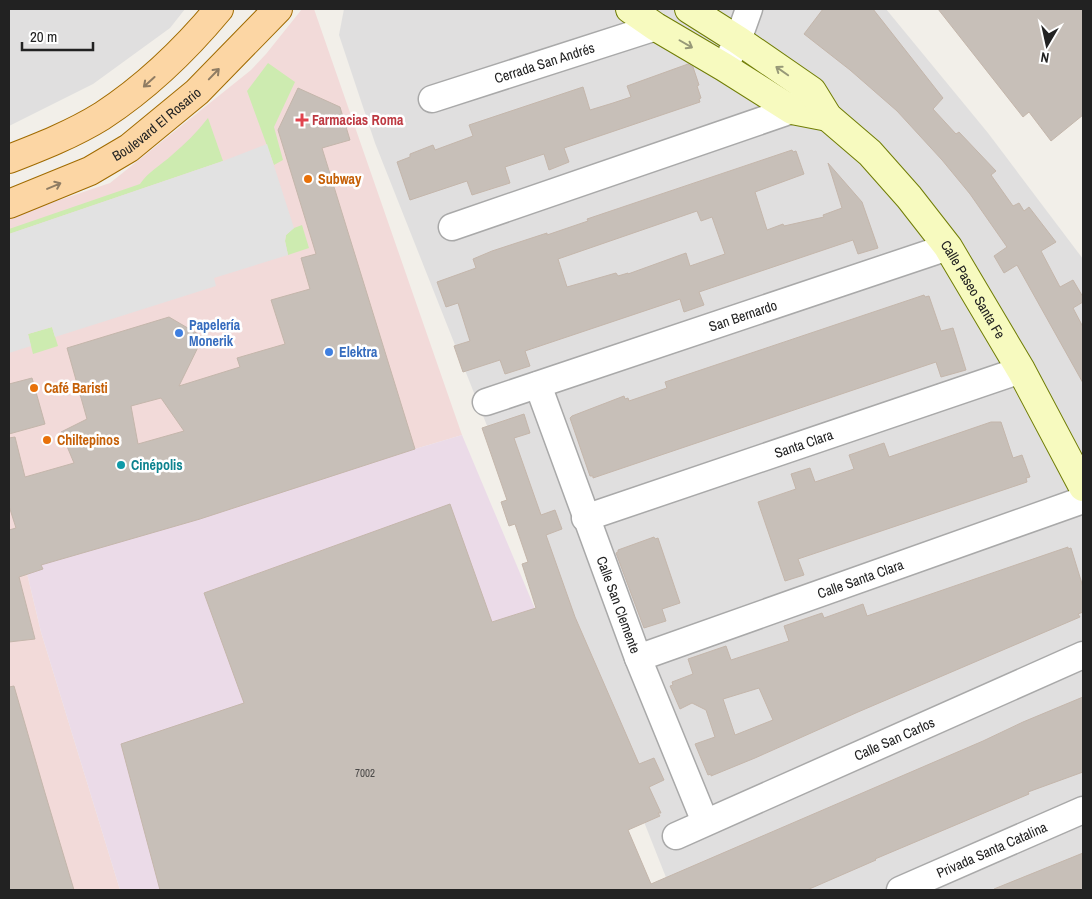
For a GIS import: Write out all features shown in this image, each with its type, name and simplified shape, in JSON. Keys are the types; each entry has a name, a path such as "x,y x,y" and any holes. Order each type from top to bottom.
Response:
{"main road":[{"path":"9,159 53,141 100,117 140,90 181,52 219,9"},
{"name":"Boulevard El Rosario","path":"9,204 90,171 129,148 197,92 278,9"}],"street":[{"name":"Calle Paseo Santa Fe","path":"630,9 656,27 724,66 792,110 828,117"},
{"name":"Calle Paseo Santa Fe","path":"688,9 738,40 812,91 828,117 870,153 908,197 948,246 1021,370 1083,487"},
{"path":"724,66 738,40 749,9"},
{"name":"Cerrada San Andrés","path":"432,99 656,27"},
{"path":"452,227 792,110 812,91"},
{"name":"San Bernardo","path":"486,402 948,246"},
{"name":"Santa Clara","path":"586,518 1021,370"},
{"name":"Calle San Clemente","path":"538,385 638,658 705,822"},
{"name":"Calle Santa Clara","path":"638,658 1083,500"},
{"name":"Calle San Carlos","path":"676,836 1083,656"},
{"name":"Privada Santa Catalina","path":"900,890 1083,810"}],"shaded area":[{"path":"9,9 185,9 170,28 93,84 9,126"},
{"path":"302,9 314,9 462,435 200,519 26,569 41,632 120,890 9,890 9,217 110,183 251,70"},
{"path":"344,9 886,9 988,133 1083,259 1083,890 671,890 375,143 339,35"},
{"path":"267,144 294,228 286,235 285,241 288,255 214,278 216,286 55,337 52,327 28,334 31,346 9,353 9,234 223,161"},
{"path":"462,435 653,890 120,890 41,632 26,569 200,519"}],"green space":[{"path":"268,63 295,82 274,127 283,160 274,165 247,91"},
{"path":"208,118 223,161 9,234 9,229 140,184 186,142"},
{"path":"302,225 309,248 288,255 285,241 286,235 294,228"},
{"path":"52,327 58,346 33,354 28,334"}],"building":[{"path":"823,9 873,9 943,98 933,109 956,134 959,132 996,171 991,175 1013,206 1019,203 1024,211 1029,207 1056,242 1041,251 1060,287 1073,280 1083,297 1083,302 1073,308 1083,327 1083,383 1017,265 1004,273 994,256 1007,247 970,194 897,111 850,70 804,34"},
{"path":"938,9 1083,9 1083,115 1051,141 1029,112 1023,117"},
{"path":"688,64 693,67 699,85 697,86 701,98 699,99 700,102 564,148 569,162 549,170 544,154 505,167 510,183 472,195 467,181 410,200 397,162 410,157 410,154 433,145 435,150 473,136 469,125 583,87 590,110 631,97 627,86"},
{"path":"298,88 340,107 350,140 322,148 415,449 200,519 41,565 43,569 19,577 35,639 9,642 9,530 16,528 9,506 9,438 15,437 25,477 74,463 61,432 87,419 67,348 169,317 203,337 179,386 240,367 237,358 285,344 271,300 310,289 301,258 316,254 278,130","holes":["161,398 184,431 138,444 131,406"]},
{"path":"792,150 793,152 796,151 804,174 755,192 767,230 783,224 784,226 824,217 823,215 842,208 828,163 862,202 878,248 858,254 853,240 699,292 704,305 684,312 680,299 525,351 530,366 505,374 500,360 463,372 454,346 470,341 458,303 446,307 437,282 476,268 473,259 492,251 547,233 547,235 588,221 587,219","holes":["697,211 701,221 712,217 725,254 690,266 686,253 628,274 618,276 616,273 567,287 558,259"]},
{"path":"924,295 925,297 929,296 941,331 953,328 966,370 941,377 936,362 593,478 593,476 590,476 570,418 572,416 624,396 629,401 667,388 665,382"},
{"path":"32,378 45,424 9,434 9,384"},
{"path":"524,414 530,433 514,438 541,515 555,510 562,529 546,535 575,617 639,764 654,758 664,780 649,787 661,813 658,813 660,816 628,830 651,884 1083,697 1083,772 1028,792 1029,794 807,890 160,890 121,744 244,703 204,593 450,504 492,622 536,608 522,564 528,562 515,524 509,526 501,502 507,500 482,428"},
{"path":"991,422 1001,422 1013,458 1022,455 1030,477 1026,478 1027,482 798,559 804,575 785,581 758,502 796,489 791,474 810,468 815,482 854,469 849,455 884,443 889,457"},
{"path":"654,537 655,539 658,538 680,603 662,609 666,621 644,628 616,553 618,550"},
{"path":"1068,547 1068,549 1071,548 1083,587 1083,612 1078,614 1080,617 755,758 711,776 711,774 708,775 695,744 715,737 706,710 692,703 680,709 670,686 673,685 672,682 693,674 688,659 726,646 731,660 789,641 784,626 822,613 824,618 863,604 867,616","holes":["759,688 773,720 735,735 723,699"]},
{"path":"14,686 74,890 9,890 9,687"},
{"path":"1083,853 1083,890 994,889"}],"place":[{"name":"Farmacias Roma","path":"302,120"},
{"name":"Subway","path":"308,179"},
{"name":"Papelería Monerik","path":"179,333"},
{"name":"Elektra","path":"329,352"},
{"name":"Café Baristi","path":"34,388"},
{"name":"Chiltepinos","path":"47,440"},
{"name":"Cinépolis","path":"121,465"}]}
